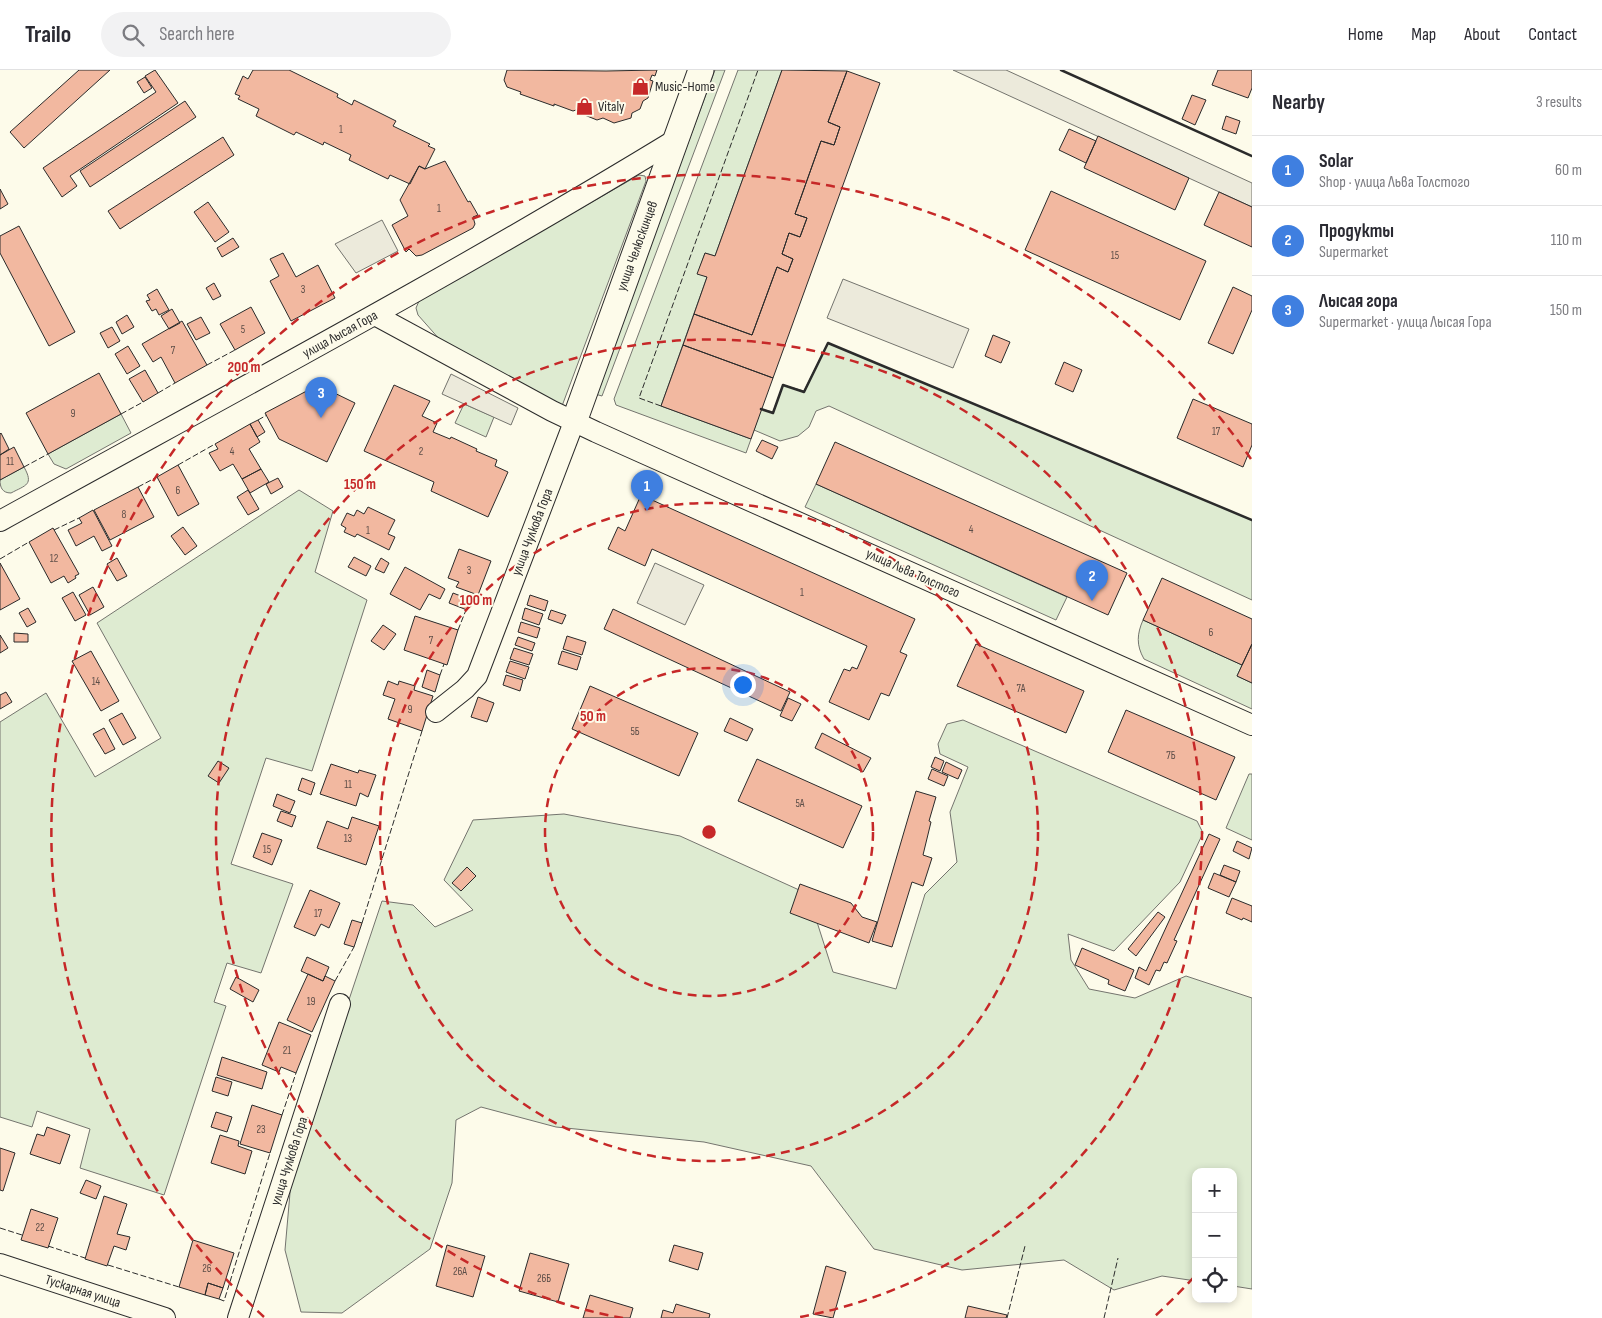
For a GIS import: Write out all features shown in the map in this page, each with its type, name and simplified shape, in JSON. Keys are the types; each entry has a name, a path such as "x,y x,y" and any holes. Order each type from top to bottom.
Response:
{"street":[{"name":"улица Челюскинцев","path":"574,422 701,70"},
{"name":"улица Лысая Гора","path":"0,522 375,315 537,223 675,140"},
{"name":"улица Льва Толстого","path":"375,315 574,422 1252,725"},
{"name":"улица Чулкова Гора","path":"436,712 477,676 574,422"},
{"name":"улица Чулкова Гора","path":"238,1318 340,1004"},
{"name":"Тускарная улица","path":"0,1264 165,1318"}],"green space":[{"path":"715,70 725,70 602,396 595,394"},
{"path":"738,70 782,70 715,256 705,253 698,273 707,277 661,406 751,439 746,453 616,405 614,399"},
{"path":"639,175 645,176 646,181 562,406 441,341 418,315 416,308 419,301"},
{"path":"828,343 1252,520 1252,600 829,406 816,411 809,427 798,436 780,441 754,430 761,409 773,412 783,385 804,391"},
{"path":"464,404 494,417 486,437 455,423"},
{"path":"121,414 131,433 66,469 54,464 48,454"},
{"path":"24,467 28,478 27,484 11,493 4,491 0,480"},
{"path":"816,484 1067,597 1056,620 805,507"},
{"path":"299,490 333,511 315,572 367,600 312,771 266,758 231,864 293,884 261,973 227,963 214,1002 226,1006 164,1195 80,1168 90,1129 37,1111 32,1127 0,1117 0,722 46,693 95,777 161,738 97,623"},
{"path":"1143,620 1242,665 1237,676 1252,683 1252,709 1144,659 1138,640"},
{"path":"963,720 1197,821 1203,833 1180,882 1114,951 1068,934 1071,960 1089,989 1135,998 1186,976 1252,998 1252,1289 1237,1287 1237,1168 1192,1168 1192,1280 1162,1276 1114,1290 1064,1260 962,1270 874,1249 811,1166 704,1142 556,1127 481,1107 456,1120 452,1183 430,1249 342,1313 301,1312 285,1250 292,1170 382,901 413,905 435,927 473,910 444,880 473,820 564,814 680,836 808,894 833,972 896,989 925,894 957,862 950,812 968,767 940,754 938,744 947,724"},
{"path":"1249,774 1252,774 1252,840 1226,828"}],"shaded area":[{"path":"953,70 1006,70 1252,183 1252,207"},
{"path":"382,220 398,251 356,273 335,244"},
{"path":"843,279 969,329 953,368 827,318"},
{"path":"451,374 518,408 511,425 442,394"},
{"path":"655,563 704,585 685,625 637,603"}],"building":[{"path":"79,70 110,70 24,148 10,132"},
{"path":"155,70 178,103 70,176 77,186 62,197 43,168 156,92 145,76"},
{"path":"253,70 289,70 338,94 337,97 352,105 354,100 396,121 393,126 430,144 428,146 435,149 425,169 419,166 410,184 390,175 388,179 349,160 351,155 324,142 323,145 296,132 294,135 256,116 259,109 238,99 240,96 235,94 243,76 248,79"},
{"path":"507,70 657,70 655,76 652,75 650,80 653,81 648,98 643,101 640,109 632,113 631,118 614,123 603,118 597,120 582,114 579,109 573,111 520,94 521,92 507,87 504,80"},
{"path":"782,70 847,71 828,122 840,127 834,145 821,141 795,214 807,218 800,237 789,233 782,254 793,259 788,272 777,267 752,335 694,314 707,277 697,274 705,253 715,256"},
{"path":"1218,70 1252,70 1252,88 1248,98 1212,85"},
{"path":"847,71 880,83 773,378 683,345 694,314 752,335 777,267 788,272 793,259 782,254 789,233 800,237 807,218 795,214 821,141 834,145 840,127 828,122"},
{"path":"145,77 152,88 144,93 137,82"},
{"path":"1192,95 1206,100 1195,125 1182,119"},
{"path":"185,101 196,117 90,187 80,171"},
{"path":"1226,116 1240,121 1236,134 1222,129"},
{"path":"1069,129 1096,141 1086,163 1059,150"},
{"path":"1098,136 1189,178 1175,210 1084,168"},
{"path":"223,137 234,155 120,229 108,211"},
{"path":"445,161 468,202 470,201 478,215 473,217 475,224 473,228 422,255 416,256 409,249 406,252 392,225 408,216 400,200 419,166 425,169"},
{"path":"0,189 8,204 0,209"},
{"path":"1051,191 1206,261 1180,320 1025,250"},
{"path":"1219,192 1252,207 1252,247 1204,225"},
{"path":"208,202 229,232 215,242 194,212"},
{"path":"19,226 75,332 49,346 0,253 0,236"},
{"path":"233,238 239,247 222,257 217,248"},
{"path":"283,253 296,277 318,265 335,298 291,321 270,281 279,276 270,259"},
{"path":"214,283 221,296 213,300 206,288"},
{"path":"1233,287 1252,296 1252,310 1233,354 1208,343"},
{"path":"157,289 169,310 159,315 156,309 152,311 146,301 150,300 147,295"},
{"path":"251,307 265,333 235,350 220,324"},
{"path":"172,309 180,323 169,329 161,316"},
{"path":"127,315 134,327 122,334 116,322"},
{"path":"201,317 210,333 196,340 187,324"},
{"path":"182,321 207,365 175,383 161,357 153,362 142,344"},
{"path":"112,327 120,341 108,348 100,333"},
{"path":"993,335 1010,342 1001,363 985,356"},
{"path":"683,345 773,378 751,439 661,406"},
{"path":"128,346 140,366 127,374 115,354"},
{"path":"1064,362 1082,370 1073,392 1055,384"},
{"path":"145,370 158,393 143,402 129,379"},
{"path":"99,373 121,414 48,454 26,413"},
{"path":"318,385 355,403 327,462 279,439 265,413"},
{"path":"394,385 430,401 422,416 437,423 433,432 450,439 451,437 477,449 476,451 497,460 495,466 508,472 488,517 431,491 434,482 364,451"},
{"path":"1193,399 1252,424 1252,445 1243,467 1177,438"},
{"path":"258,420 265,432 257,437 250,424"},
{"path":"250,424 260,442 249,449 261,469 242,479 233,464 220,471 209,453 218,449 215,444"},
{"path":"0,434 9,449 0,455"},
{"path":"762,440 778,447 772,459 756,451"},
{"path":"835,442 1127,573 1108,615 816,484"},
{"path":"14,447 24,467 0,480 0,455"},
{"path":"178,465 199,504 178,516 157,477"},
{"path":"261,469 269,482 250,493 242,479"},
{"path":"278,478 283,487 271,494 266,484"},
{"path":"138,487 154,517 110,540 94,510"},
{"path":"248,490 259,509 248,515 237,497"},
{"path":"641,495 915,619 900,652 907,655 889,696 881,693 869,720 829,702 844,669 850,671 852,667 857,669 867,646 652,549 645,566 608,549 618,527 625,531"},
{"path":"368,507 395,520 388,534 395,537 389,550 357,534 355,537 344,532 346,528 341,525 347,513 354,516 357,510 364,514"},
{"path":"93,510 112,546 102,551 94,536 76,546 68,530 82,523 79,518"},
{"path":"183,527 197,546 185,555 171,536"},
{"path":"53,528 79,574 68,583 64,576 51,583 29,542"},
{"path":"459,549 491,561 478,595 456,587 459,582 448,578"},
{"path":"354,557 371,566 366,576 348,567"},
{"path":"117,558 127,576 117,581 107,564"},
{"path":"381,558 389,563 384,573 375,569"},
{"path":"0,563 20,599 0,610"},
{"path":"405,567 445,589 440,599 429,594 420,610 390,594"},
{"path":"1162,578 1252,619 1252,644 1242,665 1143,620"},
{"path":"93,587 104,607 90,615 79,595"},
{"path":"73,592 86,615 75,621 62,598"},
{"path":"453,593 471,600 467,610 449,603"},
{"path":"530,595 548,601 545,611 527,605"},
{"path":"28,608 36,622 27,627 19,613"},
{"path":"525,608 543,614 539,625 522,619"},
{"path":"613,609 790,692 781,711 604,629"},
{"path":"551,610 566,615 562,624 548,619"},
{"path":"415,616 458,630 447,665 404,650"},
{"path":"521,622 540,628 537,638 518,632"},
{"path":"383,625 396,634 384,650 371,641"},
{"path":"14,633 28,634 28,642 14,642"},
{"path":"0,635 8,648 0,653"},
{"path":"567,636 586,642 582,655 563,649"},
{"path":"518,637 535,643 532,651 515,645"},
{"path":"976,644 1084,691 1066,733 957,686"},
{"path":"1252,644 1252,683 1237,676"},
{"path":"514,648 533,654 529,665 510,659"},
{"path":"91,651 119,701 101,711 72,661"},
{"path":"562,651 581,657 577,670 558,664"},
{"path":"510,661 529,667 525,679 506,672"},
{"path":"427,670 440,675 435,692 422,687"},
{"path":"506,675 523,680 520,691 503,685"},
{"path":"388,681 398,685 399,681 415,686 414,690 433,696 422,731 388,719 395,699 383,695"},
{"path":"590,686 698,733 679,776 572,729"},
{"path":"6,692 12,702 0,709 0,695"},
{"path":"478,697 494,703 487,722 471,717"},
{"path":"788,698 801,704 792,721 780,716"},
{"path":"1126,710 1235,757 1216,800 1108,752"},
{"path":"122,713 136,738 123,745 109,720"},
{"path":"730,718 753,729 747,741 724,731"},
{"path":"104,728 115,749 105,754 93,734"},
{"path":"822,733 871,758 863,772 815,748"},
{"path":"935,757 944,761 940,771 931,767"},
{"path":"757,759 862,806 843,848 738,801"},
{"path":"218,761 229,768 219,783 208,776"},
{"path":"946,762 962,770 958,779 942,772"},
{"path":"331,764 358,773 359,770 376,775 368,797 360,793 356,806 320,794"},
{"path":"932,769 948,776 944,786 928,779"},
{"path":"302,778 315,783 311,795 298,790"},
{"path":"916,791 936,797 929,821 931,822 923,855 932,858 923,886 912,882 892,947 872,941"},
{"path":"277,794 295,801 290,813 273,806"},
{"path":"281,811 296,816 292,827 277,821"},
{"path":"352,817 379,826 366,865 317,848 327,821 348,829"},
{"path":"262,833 282,840 272,865 253,857"},
{"path":"1209,834 1220,839 1174,940 1177,941 1167,963 1164,962 1160,971 1156,970 1149,985 1135,978 1139,967 1146,971"},
{"path":"1237,841 1252,848 1249,859 1233,851"},
{"path":"1224,865 1240,871 1236,882 1220,875"},
{"path":"467,867 476,876 461,891 452,883"},
{"path":"1214,873 1236,882 1229,897 1208,888"},
{"path":"800,884 851,903 862,917 877,922 869,943 790,913"},
{"path":"310,890 340,903 329,928 321,924 315,936 294,927"},
{"path":"1232,898 1252,906 1252,922 1226,913"},
{"path":"1158,912 1165,917 1136,956 1128,949"},
{"path":"352,920 362,923 354,947 344,944"},
{"path":"1082,948 1134,970 1125,991 1108,984 1109,980 1075,965"},
{"path":"307,957 329,967 323,981 301,971"},
{"path":"308,974 323,981 325,976 335,981 312,1032 287,1020"},
{"path":"236,977 259,990 253,1002 230,989"},
{"path":"279,1022 311,1035 296,1073 281,1067 279,1072 262,1065"},
{"path":"222,1057 267,1072 262,1089 217,1075"},
{"path":"216,1077 232,1082 228,1096 212,1091"},
{"path":"252,1105 282,1115 270,1153 240,1144"},
{"path":"216,1112 232,1117 227,1132 211,1127"},
{"path":"47,1127 70,1135 60,1164 30,1154 37,1134 44,1136"},
{"path":"220,1135 239,1141 238,1146 252,1151 245,1174 211,1163"},
{"path":"0,1148 15,1153 3,1191 0,1190"},
{"path":"86,1180 101,1186 96,1199 80,1193"},
{"path":"104,1196 127,1204 117,1234 130,1237 126,1250 114,1246 107,1266 85,1259"},
{"path":"31,1209 58,1218 48,1248 21,1240"},
{"path":"193,1240 234,1253 223,1288 208,1283 205,1295 179,1287"},
{"path":"447,1245 485,1256 473,1297 436,1286"},
{"path":"674,1245 703,1253 698,1270 669,1261"},
{"path":"530,1253 569,1264 558,1302 519,1291"},
{"path":"826,1266 846,1272 833,1318 813,1314"},
{"path":"208,1283 223,1288 219,1299 205,1295"},
{"path":"590,1295 633,1308 630,1318 583,1318"},
{"path":"676,1304 710,1314 709,1318 661,1318 663,1310 673,1313"},
{"path":"968,1306 1007,1315 1006,1318 965,1318"}],"fence":[{"path":"661,406 639,398 758,70"},
{"path":"207,365 235,350"},
{"path":"158,393 175,383"},
{"path":"121,414 143,402"},
{"path":"258,420 267,415"},
{"path":"178,465 215,444"},
{"path":"24,467 48,454"},
{"path":"138,487 157,477"},
{"path":"54,530 79,518"},
{"path":"0,559 29,542"},
{"path":"458,630 466,610"},
{"path":"440,675 444,664"},
{"path":"362,923 422,731"},
{"path":"335,981 354,947"},
{"path":"282,1115 296,1073"},
{"path":"219,1299 224,1301 270,1153"},
{"path":"0,1228 22,1235"},
{"path":"48,1246 85,1258"},
{"path":"1007,1318 1025,1246"},
{"path":"1104,1318 1118,1258"},
{"path":"108,1265 179,1287"}],"wall":[{"path":"1061,70 1252,156"},
{"path":"761,409 773,413 783,385 804,392 828,343 1252,520"}],"place":[{"name":"Music-Home","path":"641,86"},
{"name":"Vitaly","path":"584,106"},
{"name":"Лысая гора","path":"321,418"},
{"name":"Solar","path":"647,511"},
{"name":"Продукты","path":"1092,601"}]}
